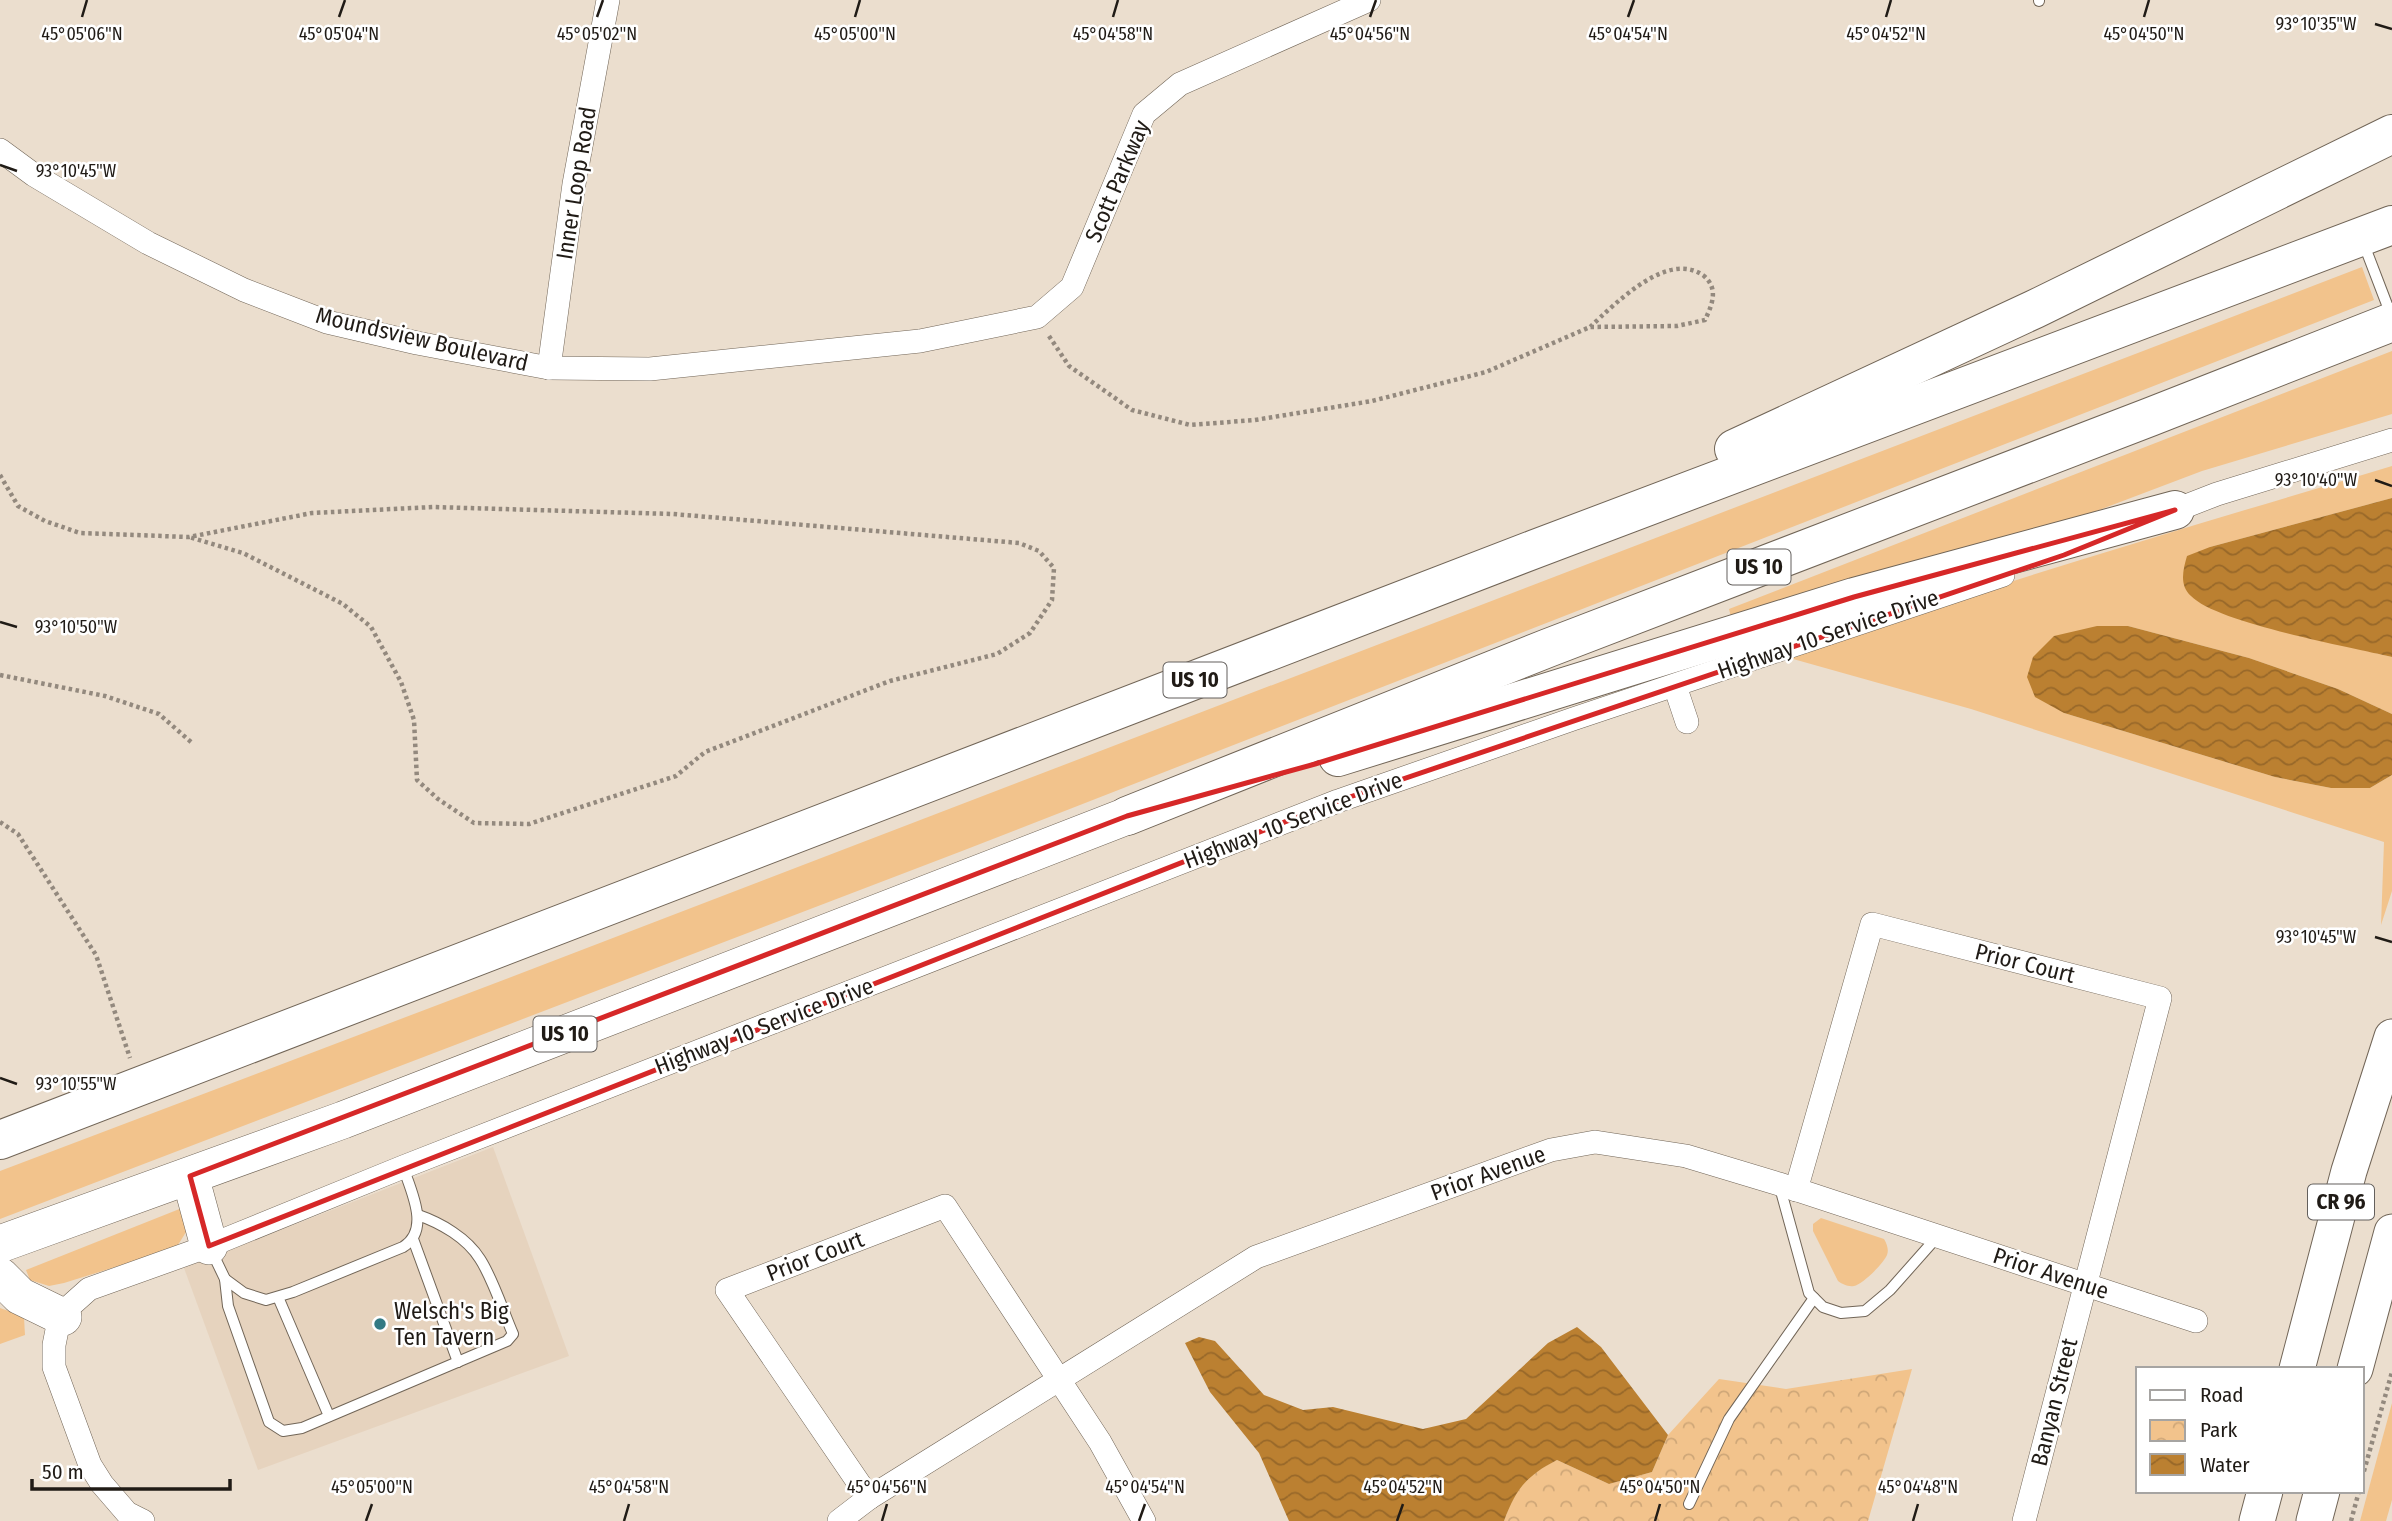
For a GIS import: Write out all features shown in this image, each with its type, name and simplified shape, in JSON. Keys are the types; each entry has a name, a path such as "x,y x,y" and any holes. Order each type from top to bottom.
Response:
{"highway":[{"path":"1535,549 1694,467 2043,305 2392,135"},
{"name":"US 10","path":"0,1140 1535,549 2376,231"},
{"name":"US 10","path":"0,1244 356,1115 1127,816 1548,648 2150,417 2392,320"},
{"path":"1127,816 1315,764 1854,597 2175,510"},
{"path":"190,1176 209,1246"},
{"path":"0,1276 20,1296 63,1317"}],"main road":[{"name":"CR 96","path":"2298,1367 2350,1171 2392,1037"},
{"name":"CR 96","path":"2356,1367 2392,1232"},
{"path":"2257,1521 2264,1493"},
{"path":"2314,1521 2321,1493"}],"street":[{"name":"Inner Loop Road","path":"549,368 574,184 608,0"},
{"name":"Scott Parkway","path":"1037,317 1072,287 1144,114 1180,84 1369,0"},
{"name":"Moundsview Boulevard","path":"0,150 34,176 148,243 244,290 327,321 417,343 549,368 650,369 920,341 1037,317"},
{"name":"Highway 10 Service Drive","path":"209,1246 403,1167 1338,801 1573,719 2064,555 2217,494 2392,440"},
{"path":"1675,686 1687,722"},
{"name":"Prior Court","path":"1787,1187 1872,924 2160,998 2084,1284"},
{"name":"Prior Avenue","path":"839,1521 869,1498 1256,1257 1551,1150 1595,1142 1686,1156 2196,1321"},
{"name":"Prior Court","path":"869,1498 727,1290 945,1206 1059,1381"},
{"path":"142,1521 127,1513 90,1465 54,1367 58,1325 70,1306 89,1289 209,1246"},
{"name":"Banyan Street","path":"2024,1521 2084,1284"},
{"path":"1059,1381 1100,1442 1144,1521"}],"lane":[{"path":"2376,231 2392,320"},
{"path":"403,1167 418,1215 415,1236 458,1362"},
{"path":"1787,1187 1809,1293 1823,1307 1841,1313 1865,1311 1890,1290 1937,1237"},
{"path":"209,1246 225,1279 228,1306 269,1422 283,1431 302,1428 508,1341 513,1334 480,1258 436,1221 418,1215"},
{"path":"225,1279 253,1298 266,1300 403,1247 415,1236"},
{"path":"278,1297 329,1416"},
{"path":"1689,1504 1729,1419 1814,1298"}],"path":[{"path":"1037,317 1069,366 1132,410 1191,425 1255,420 1372,401 1486,372 1590,327 1630,292 1668,270 1695,270 1709,280 1714,300 1705,320 1677,326 1590,327"},
{"path":"0,475 18,506 45,522 80,533 189,537 312,513 433,507 673,514 1019,543 1039,551 1054,568 1052,600 1030,633 997,654 890,681 705,752 676,776 529,824 474,823 438,799 417,780 414,720 401,682 371,627 343,604 243,553 189,537"},
{"path":"0,675 105,696 159,714 191,742"},
{"path":"0,822 18,834 96,955 139,1086"},
{"path":"2364,1471 2392,1372"},
{"path":"2351,1521 2358,1493"}],"highlighted area":[{"path":"2175,510 2064,555 1338,801 209,1246 190,1176 1127,816 1315,764 1854,597"}],"shaded area":[{"path":"493,1147 569,1356 258,1470 184,1268"}],"green space":[{"path":"2362,267 2374,300 962,851 0,1219 0,1171"},
{"path":"2392,351 2392,414 2202,471 2070,521 1732,621 1729,609"},
{"path":"2392,466 2392,498 2210,547 2254,624 2392,657 2392,714 2338,689 2249,658 2128,626 2064,713 2275,777 2331,788 2370,788 2392,775 2392,891 2381,925 2384,842 1971,709 1786,657 2012,581"},
{"path":"187,1206 188,1229 176,1248 64,1283 49,1286 30,1280 26,1270"},
{"path":"1821,1218 1884,1239 1888,1251 1885,1259 1858,1285 1850,1286 1838,1281 1813,1231 1813,1224"},
{"path":"0,1308 24,1318 25,1335 0,1344"},
{"path":"1912,1369 1868,1521 1504,1521 1523,1484 1557,1460 1609,1484 1652,1472 1668,1435 1719,1379 1786,1389"},
{"path":"2392,1403 2392,1500 2386,1521 2360,1521"}],"water":[{"path":"2392,498 2392,657 2255,625 2205,606 2187,592 2183,572 2187,556 2210,547"},
{"path":"2097,626 2128,626 2249,658 2338,689 2392,714 2392,775 2370,788 2331,788 2275,777 2064,713 2035,697 2027,677 2033,657 2054,636"},
{"path":"1577,1327 1601,1347 1668,1435 1652,1472 1609,1484 1557,1460 1523,1484 1504,1521 1289,1521 1259,1453 1210,1392 1185,1343 1199,1337 1215,1341 1264,1395 1303,1410 1333,1407 1423,1429 1466,1419 1548,1343"}],"place":[{"name":"Welsch's Big Ten Tavern","path":"380,1324"}]}
